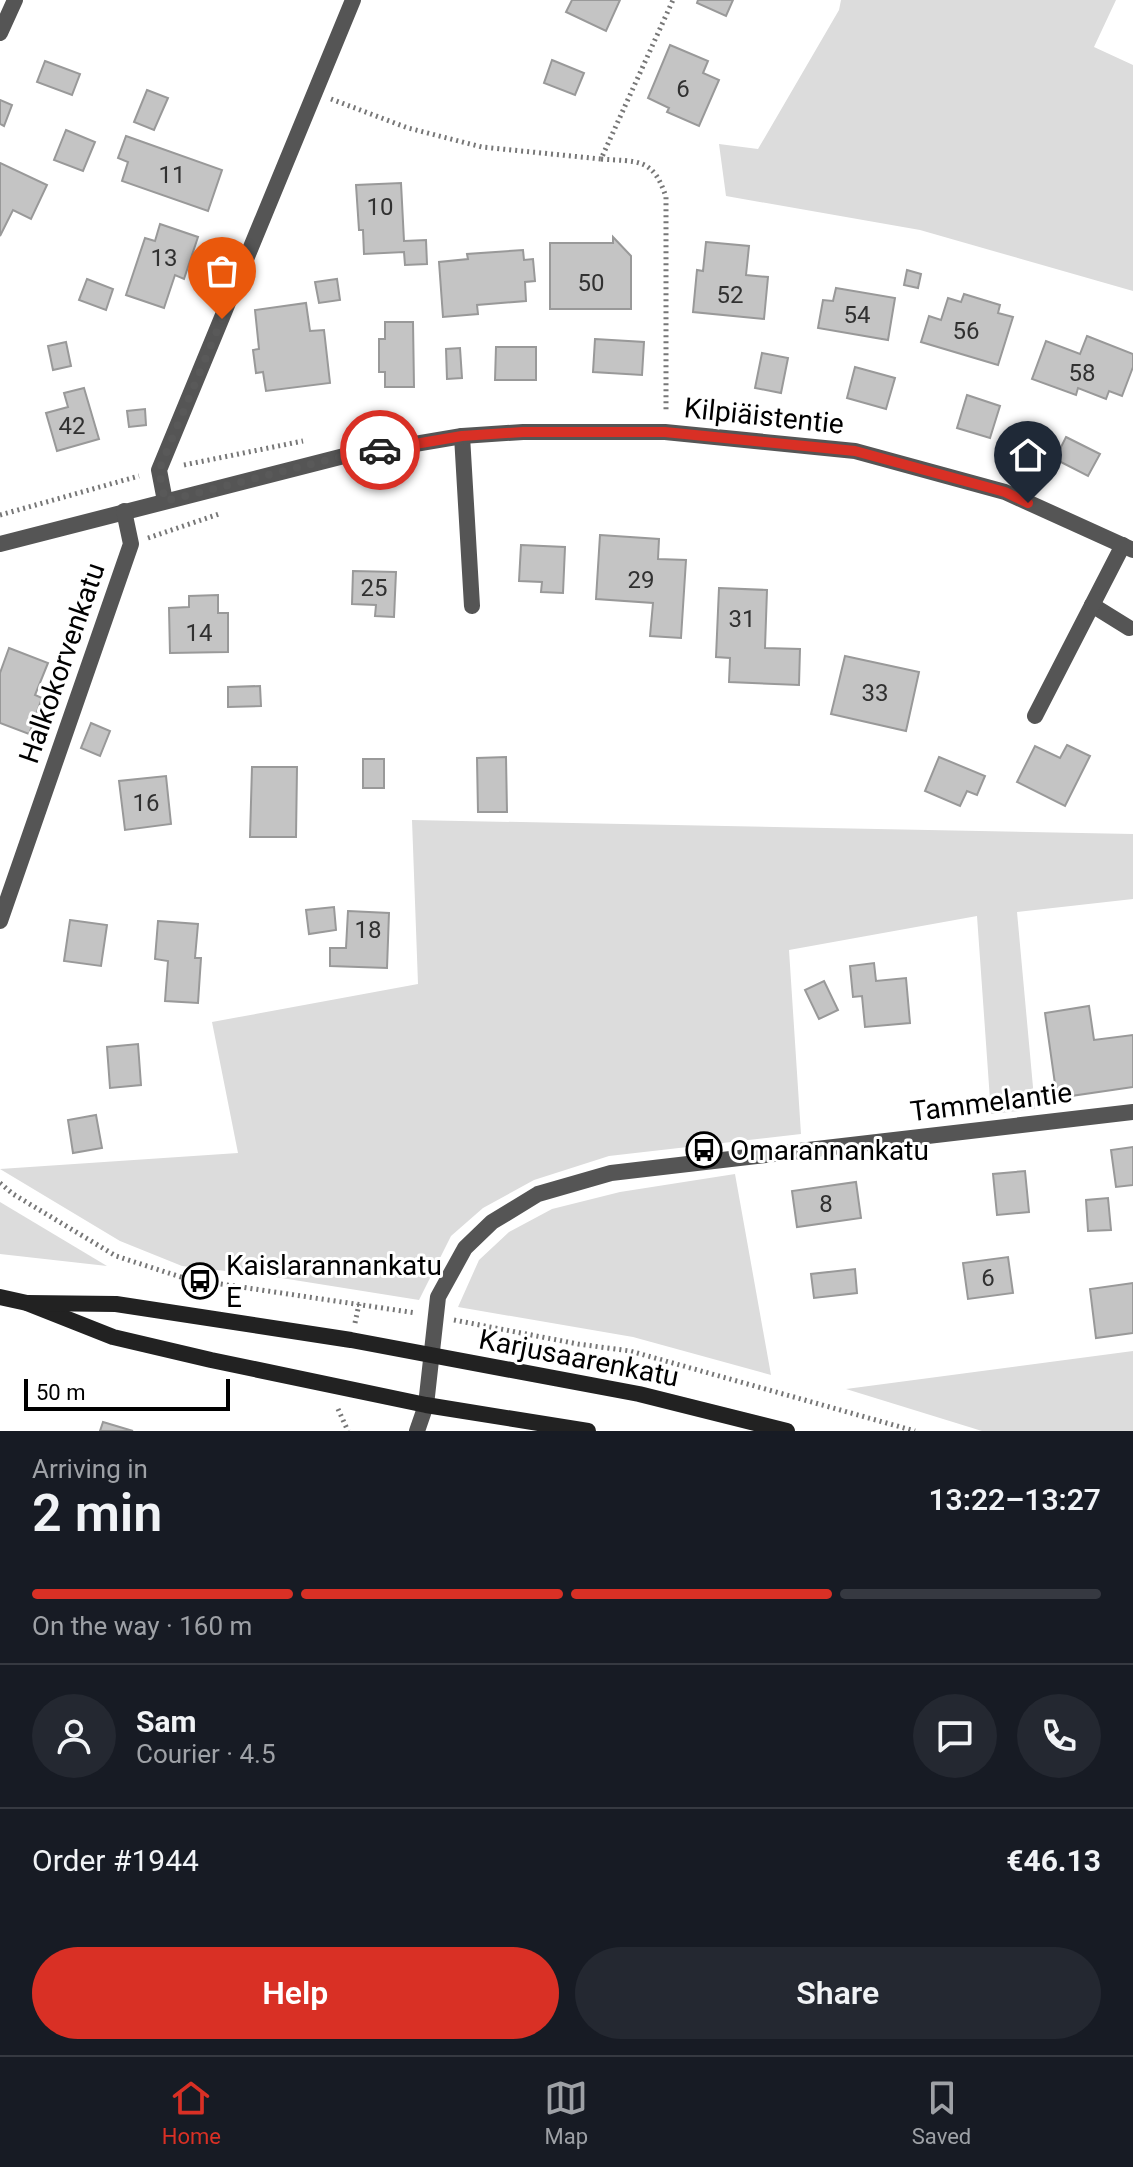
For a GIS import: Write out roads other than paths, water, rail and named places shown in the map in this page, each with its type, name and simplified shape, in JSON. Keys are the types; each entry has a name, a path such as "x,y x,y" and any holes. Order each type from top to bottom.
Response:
{"street":[{"path":"0,33 15,0"},
{"path":"165,501 159,470 353,0"},
{"name":"Kilpiäistentie","path":"0,544 344,456 462,436 523,432 665,432 855,451 1005,492 1128,547"},
{"path":"462,436 472,606"},
{"name":"Halkokorvenkatu","path":"0,921 131,544 124,511"},
{"path":"1035,716 1092,605 1128,547"},
{"path":"1092,605 1129,628"},
{"name":"Tammelantie","path":"417,1431 426,1405 438,1297 465,1248 492,1222 538,1194 611,1173 1133,1112"},
{"name":"Karjusaarenkatu","path":"0,1297 27,1303 113,1337 211,1360 426,1405 588,1431"},
{"name":"Karjusaarenkatu","path":"27,1303 116,1304 351,1340 639,1394 787,1431"}],"place":[{"name":"Omarannankatu","path":"704,1150"},
{"name":"Kaislarannankatu E","path":"200,1281"}]}
